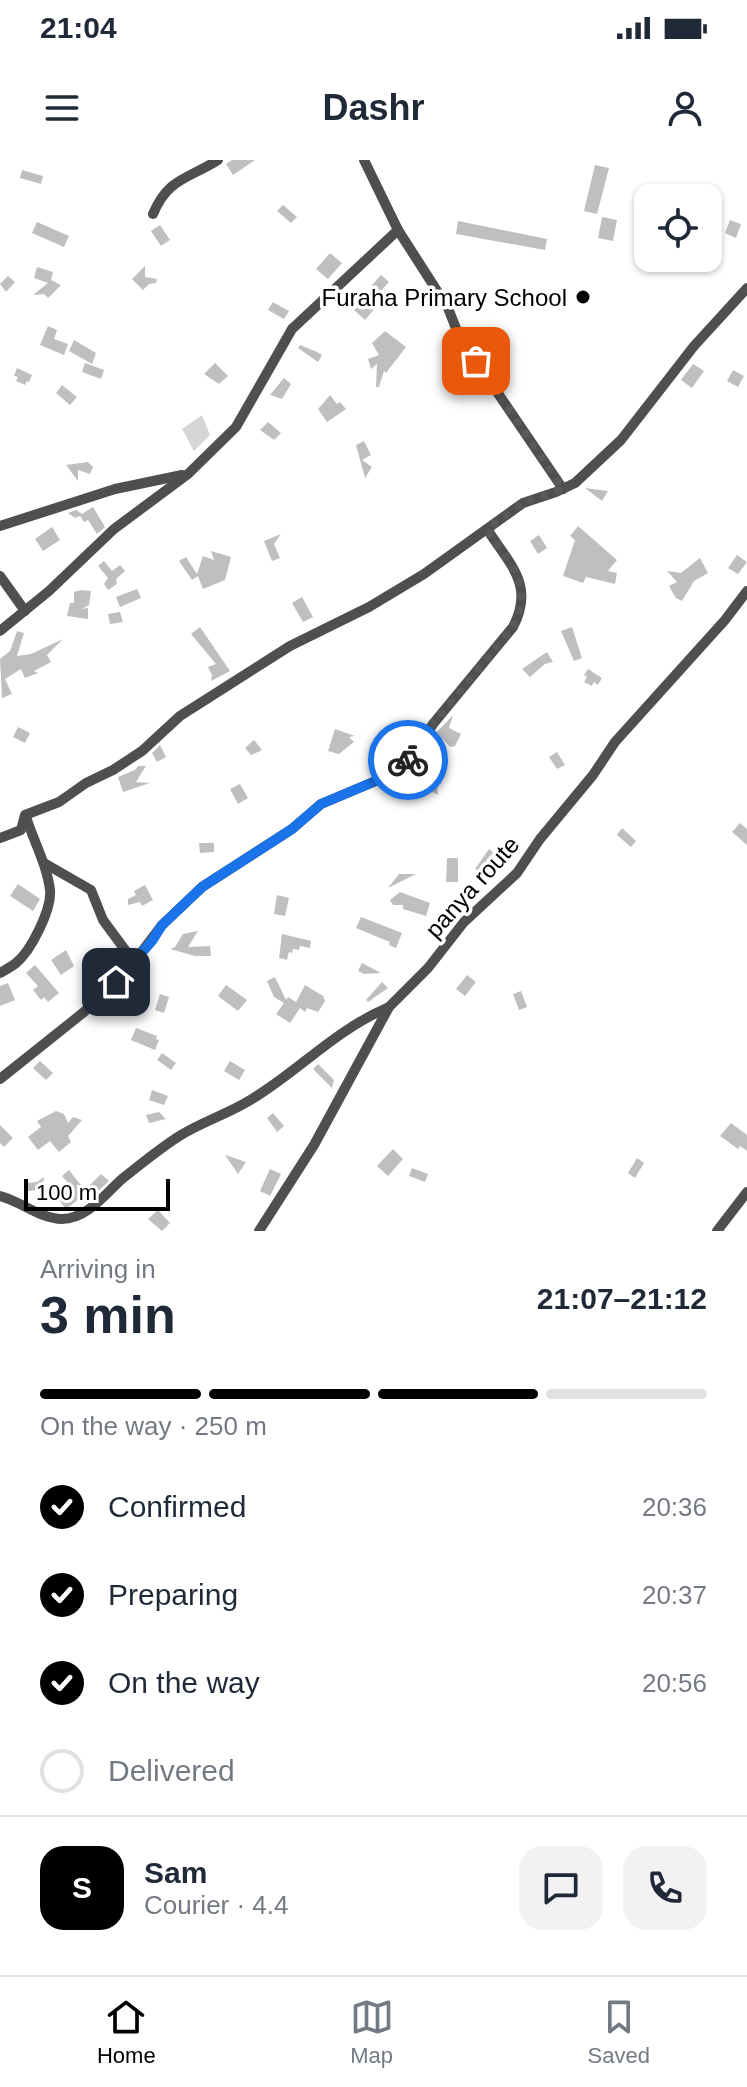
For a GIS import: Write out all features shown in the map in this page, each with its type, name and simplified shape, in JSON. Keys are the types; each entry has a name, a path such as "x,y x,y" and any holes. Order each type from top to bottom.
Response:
{"street":[{"path":"153,214 160,197 171,185 218,160"},
{"path":"364,160 398,230 448,308 459,336 563,489"},
{"path":"0,631 114,529 188,474 236,427 292,329 398,230"},
{"path":"25,815 59,802 86,783 113,770 142,751 190,709 290,646 369,607 424,574 523,503 563,489 594,467 621,440 694,346 747,288"},
{"path":"0,526 115,489 188,474"},
{"path":"0,1079 84,1012 134,962 162,925 202,887 292,829 321,804 390,775 405,763 513,627 523,604 523,585 487,529"},
{"path":"0,576 25,611"},
{"name":"panya route","path":"259,1231 314,1145 389,1007 428,968 464,922 517,873 615,742 725,620 747,591"},
{"path":"0,838 21,830 25,815"},
{"path":"0,973 18,962 40,928 51,894 44,863 25,815"},
{"path":"44,863 91,890 103,920 134,962"},
{"path":"0,1196 14,1199 46,1217 63,1219 76,1216 182,1135 252,1100 358,1020 389,1007"},
{"path":"717,1231 747,1192"}],"shaded area":[{"path":"202,415 210,435 194,451 182,429"}],"building":[{"path":"232,160 255,160 233,175 226,164"},
{"path":"595,165 609,168 597,214 584,211"},
{"path":"22,170 43,176 41,184 20,178"},
{"path":"283,205 297,217 291,223 277,211"},
{"path":"602,217 617,220 613,241 598,238"},
{"path":"730,220 741,224 736,238 725,233"},
{"path":"458,221 547,239 545,250 456,234"},
{"path":"37,222 69,236 64,247 32,233"},
{"path":"160,225 170,240 161,246 151,231"},
{"path":"330,253 342,263 328,279 316,269"},
{"path":"145,266 145,277 157,279 156,283 149,284 143,290 132,279"},
{"path":"37,267 53,272 51,280 61,285 48,298 44,294 33,295 48,283 34,278"},
{"path":"381,275 389,282 379,293 371,286"},
{"path":"8,276 15,282 6,292 0,284"},
{"path":"373,297 380,302 365,320 353,309 359,302 365,308"},
{"path":"273,302 289,311 284,319 268,310"},
{"path":"48,326 57,330 54,339 68,344 64,355 40,345"},
{"path":"385,331 406,347 386,373 384,371 379,387 376,387 377,364 371,369 368,359 379,355 372,343"},
{"path":"74,340 96,353 92,364 69,351"},
{"path":"300,345 322,355 318,362 298,348"},
{"path":"85,363 104,370 101,379 82,372"},
{"path":"215,363 228,376 219,384 204,374"},
{"path":"693,364 704,371 692,388 681,380"},
{"path":"17,368 32,375 25,385 16,381"},
{"path":"733,370 744,376 738,387 727,381"},
{"path":"284,378 291,384 282,399 270,395"},
{"path":"62,385 77,397 70,405 56,393"},
{"path":"330,395 346,409 327,422 318,409"},
{"path":"268,422 281,433 274,440 260,430"},
{"path":"364,441 371,455 362,460 372,467 365,478 356,445"},
{"path":"88,462 93,467 90,474 78,470 78,481 66,465"},
{"path":"585,488 608,491 602,501"},
{"path":"93,507 105,527 97,534 88,520 84,522 80,516 75,518 68,513 76,510 82,514"},
{"path":"578,526 617,560 608,571 617,573 615,584 586,577 583,583 563,576 575,540 570,536"},
{"path":"52,527 60,540 43,551 35,539"},
{"path":"281,534 274,544 280,558 272,561 264,541"},
{"path":"539,535 547,548 538,554 530,541"},
{"path":"211,551 231,557 225,580 203,589 198,576 192,580 179,561 186,557 197,574 203,556 214,560"},
{"path":"737,555 747,562 738,574 728,568"},
{"path":"700,558 708,573 694,581 682,601 676,598 669,586 677,582 667,571 681,573"},
{"path":"104,561 112,571 120,565 125,571 116,579 117,584 108,590 104,584 108,578 98,566"},
{"path":"137,589 141,598 120,607 116,597"},
{"path":"91,591 89,605 82,609 88,608 88,619 67,616 70,603 74,603 74,592"},
{"path":"302,597 313,617 303,622 292,603"},
{"path":"120,612 123,622 110,624 108,614"},
{"path":"200,627 230,671 211,681 208,667 216,664 191,634"},
{"path":"572,627 582,658 574,661 561,631"},
{"path":"17,631 24,633 17,656 31,654 63,639 47,655 51,662 34,671 38,673 25,678 21,669 5,679 12,694 2,698 0,659 10,651"},
{"path":"547,652 553,662 545,664 530,677 522,669"},
{"path":"588,669 602,678 598,685 584,682"},
{"path":"453,715 449,728 461,734 455,746 450,747 437,732"},
{"path":"18,727 30,733 25,743 13,737"},
{"path":"335,729 355,736 349,737 354,742 339,754 328,751"},
{"path":"254,740 262,750 251,755 245,748"},
{"path":"160,745 166,757 157,762 152,753"},
{"path":"557,752 565,765 557,769 549,757"},
{"path":"138,766 146,766 136,782 150,783 123,792 118,777"},
{"path":"420,770 436,779 438,795 413,781"},
{"path":"240,784 248,798 238,804 230,789"},
{"path":"740,823 747,829 747,845 732,832"},
{"path":"622,828 636,841 631,847 617,835"},
{"path":"199,843 214,843 214,852 200,853"},
{"path":"489,849 498,856 489,868 493,870 488,878 475,869"},
{"path":"447,858 458,858 458,882 446,882"},
{"path":"399,874 416,874 388,888"},
{"path":"18,884 40,899 33,911 10,896"},
{"path":"145,885 153,900 142,906 140,902 128,905 128,899 136,895 134,891"},
{"path":"400,892 430,903 426,916 403,909 403,905 393,905 390,900"},
{"path":"277,895 289,898 285,916 274,914"},
{"path":"361,917 402,933 396,948 389,945 390,942 356,928"},
{"path":"198,931 188,947 210,946 211,956 195,956 170,949 175,947 183,934"},
{"path":"282,934 311,941 310,948 300,946 299,950 289,952 287,960 279,958"},
{"path":"66,950 74,966 61,975 51,960"},
{"path":"362,963 381,973 364,974 358,971"},
{"path":"35,965 59,993 48,1002 44,997 41,1000 33,990 38,986 26,973"},
{"path":"467,975 476,982 465,996 456,989"},
{"path":"275,977 286,1000 288,997 296,1002 305,985 323,996 325,1001 318,1012 307,1008 305,1012 300,1008 290,1023 276,1014 284,1003 274,997 267,981"},
{"path":"382,982 388,988 368,1002 366,1000"},
{"path":"8,983 15,1000 0,1006 0,986"},
{"path":"226,985 247,1000 238,1011 218,996"},
{"path":"521,991 527,1007 519,1010 513,994"},
{"path":"160,994 169,997 164,1013 155,1010"},
{"path":"136,1028 157,1036 159,1040 155,1050 131,1040"},
{"path":"162,1053 176,1063 171,1070 157,1060"},
{"path":"40,1061 53,1073 46,1080 33,1068"},
{"path":"230,1061 245,1070 239,1080 224,1071"},
{"path":"318,1064 334,1080 332,1088 313,1069"},
{"path":"152,1090 168,1096 164,1105 149,1100"},
{"path":"56,1111 64,1114 68,1123 73,1117 82,1120 68,1136 71,1142 59,1152 50,1141 38,1150 28,1137 41,1127 37,1121"},
{"path":"159,1112 166,1119 149,1123 146,1115"},
{"path":"273,1113 284,1126 277,1132 267,1118"},
{"path":"731,1123 747,1135 747,1151 740,1146 738,1149 720,1136"},
{"path":"0,1125 13,1138 4,1147 0,1143"},
{"path":"393,1149 403,1159 388,1176 377,1166"},
{"path":"225,1155 246,1162 238,1174"},
{"path":"637,1158 644,1163 635,1178 628,1173"},
{"path":"412,1168 428,1174 425,1182 409,1176"},
{"path":"270,1169 281,1174 270,1196 260,1191"},
{"path":"69,1170 87,1193 66,1209 56,1196 70,1185 62,1176"},
{"path":"101,1174 109,1181 95,1194 88,1187"},
{"path":"44,1177 42,1190 27,1191 26,1183 37,1182"},
{"path":"158,1210 170,1223 162,1231 148,1219"}],"way so far":[{"path":"408,760 519,616 523,604 523,585 487,529 523,503 563,489 476,361"}],"place":[{"name":"Furaha Primary School","path":"583,297"}],"route":[{"path":"116,982 162,925 202,887 292,829 321,804 390,775 408,760"}]}
